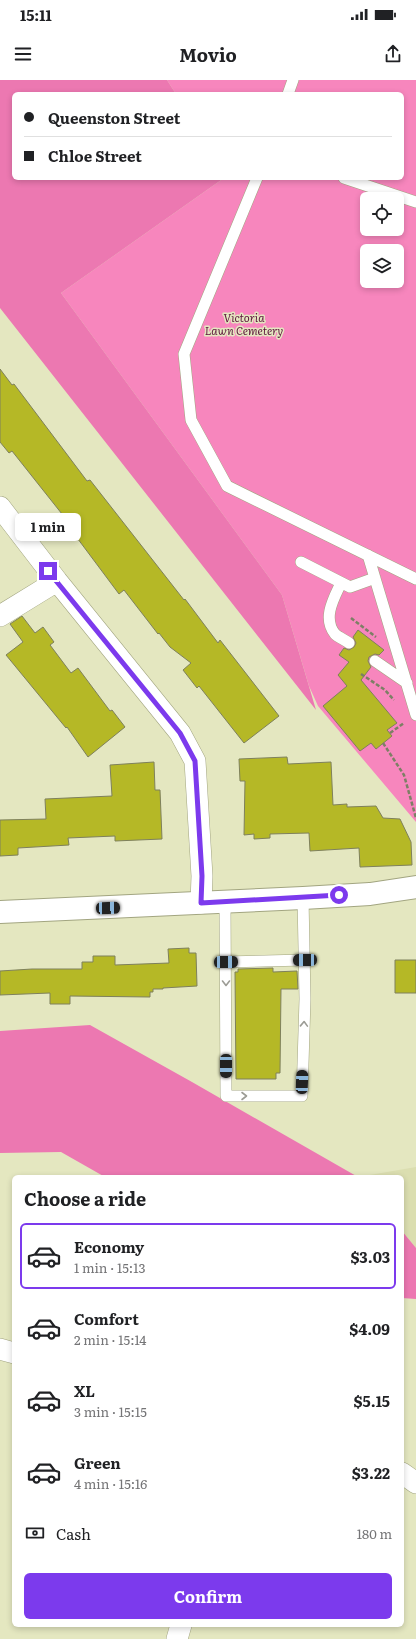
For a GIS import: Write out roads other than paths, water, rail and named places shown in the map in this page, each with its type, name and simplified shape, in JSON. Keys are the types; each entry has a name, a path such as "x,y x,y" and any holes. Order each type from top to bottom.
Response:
{"main road":[{"path":"0,912 370,894 416,887"}],"street":[{"path":"2,516 180,733 195,761 202,876 201,903"},
{"path":"0,616 57,582"},
{"path":"0,1349 12,1352"},
{"path":"404,1474 416,1483"},
{"path":"178,1639 181,1627"}],"lane":[{"path":"289,92 293,80"},
{"path":"257,180 184,354 191,420 227,486 416,579"},
{"path":"350,180 416,202"},
{"path":"368,555 416,714"},
{"path":"301,562 350,587 375,578"},
{"path":"341,583 329,608 330,622 336,634 348,643"},
{"path":"375,661 407,683"},
{"path":"225,902 226,1096 302,1096 305,960 303,898"},
{"path":"226,962 305,960"}],"park label":[{"name":"Victoria Lawn Cemetery","path":"244,324"}]}
